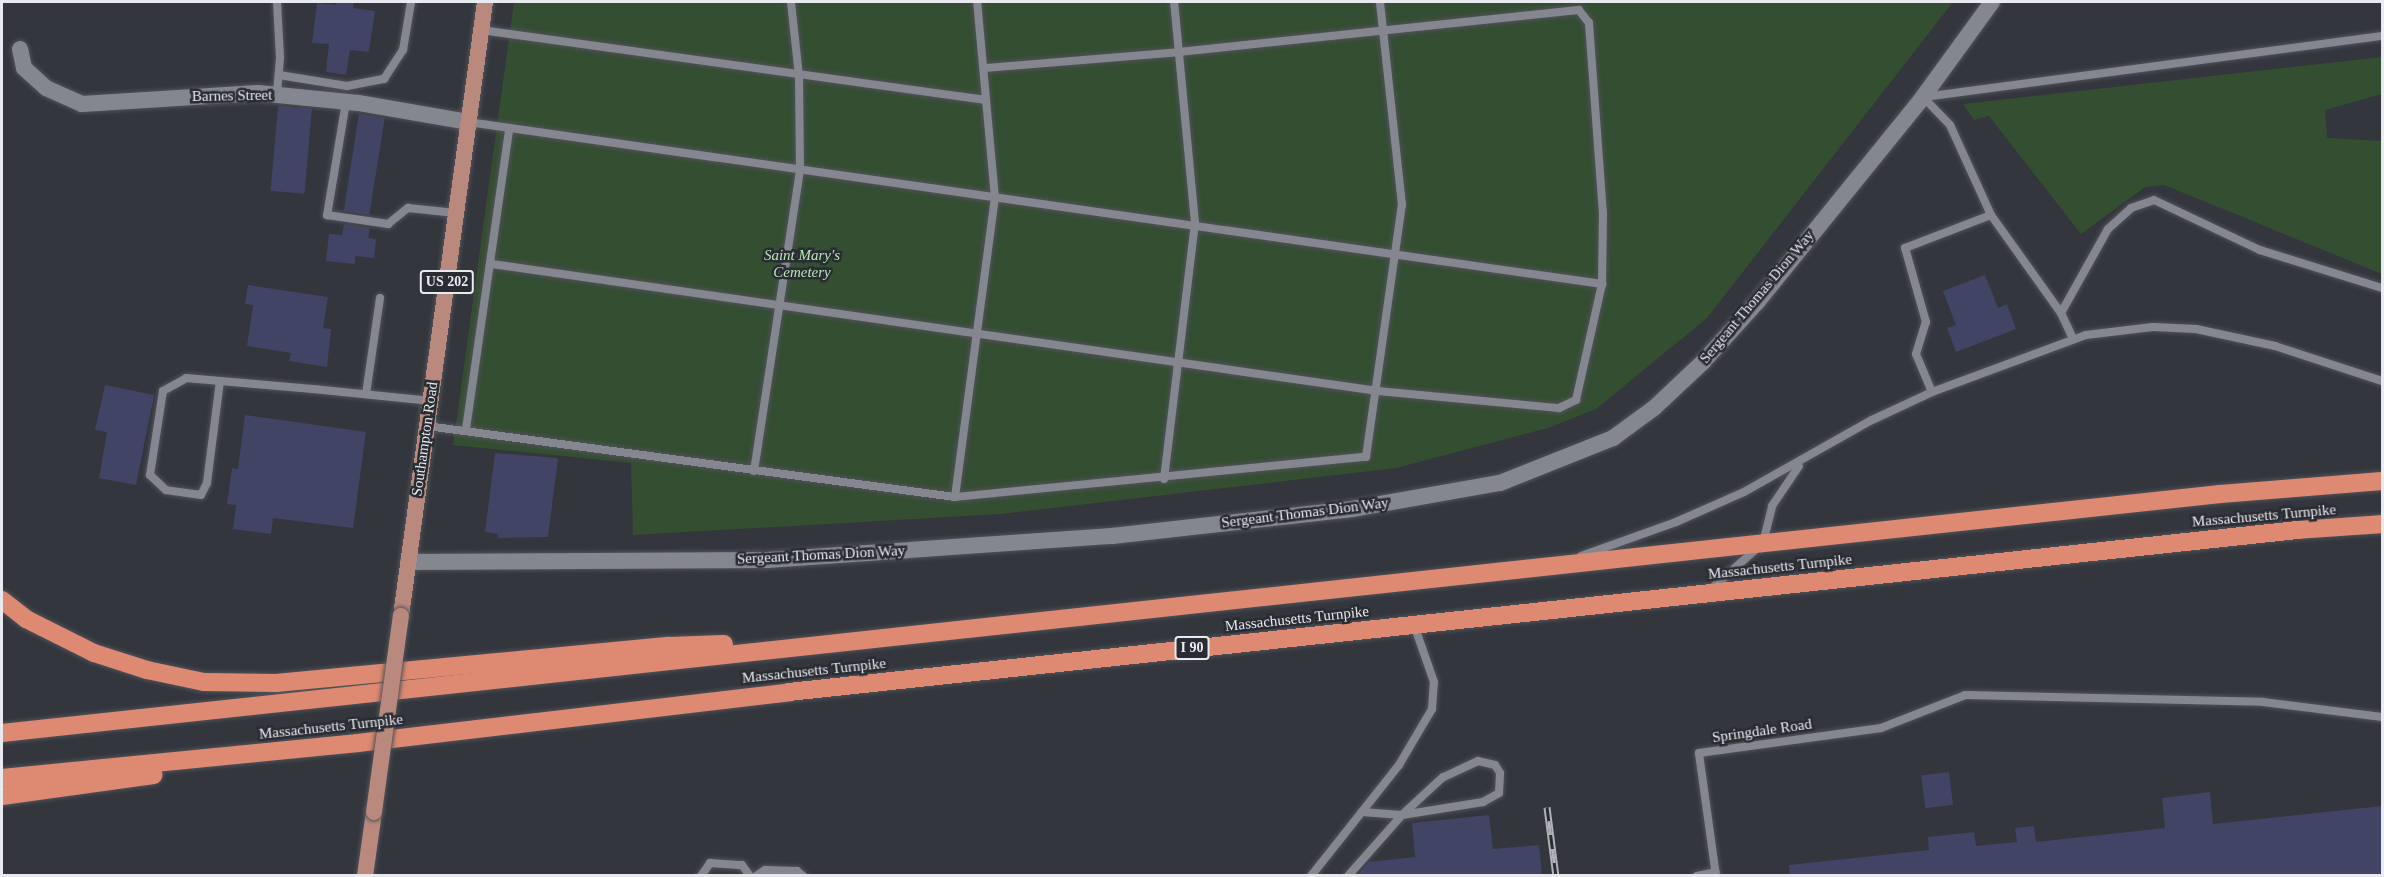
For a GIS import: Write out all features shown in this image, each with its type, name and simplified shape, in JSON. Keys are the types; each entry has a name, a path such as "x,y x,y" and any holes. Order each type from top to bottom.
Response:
{"highway":[{"name":"Massachusetts Turnpike","path":"2,733 1763,543 2382,481"},
{"name":"Massachusetts Turnpike","path":"2,778 358,743 1707,592 2298,530 2382,524"},
{"path":"2,600 26,619 94,653 147,670 204,682 276,683 669,646 855,641"},
{"path":"2,796 301,756 358,743"}],"main road":[{"name":"Southampton Road","path":"365,876 485,2"}],"street":[{"name":"Sergeant Thomas Dion Way","path":"408,562 767,560 1100,537 1352,509 1500,483 1613,438 1673,391 1758,302 1923,97 1992,2"},
{"name":"Barnes Street","path":"20,49 24,68 46,88 82,104 195,95 277,95 346,102 468,122"}],"lane":[{"path":"277,2 279,75 277,95"},
{"path":"279,75 347,86 366,85 384,79 403,50 411,2"},
{"path":"754,471 777,308 800,171 799,76 791,2"},
{"path":"956,497 995,198 985,68 977,2"},
{"path":"1164,479 1195,223 1174,2"},
{"path":"427,426 466,429 754,471 956,497 1164,479 1366,457 1378,391 1402,206 1380,2"},
{"path":"492,264 777,308 1378,391 1559,408 1575,400 1602,284 1603,214 1589,23 1579,10 1180,52 985,68"},
{"path":"481,30 799,76 986,100"},
{"path":"1923,97 2382,36"},
{"path":"1923,97 1950,124 1991,215 2061,313 2073,339"},
{"path":"346,102 327,215 388,224 408,208 456,213"},
{"path":"468,122 509,130 800,171 1195,223 1602,284"},
{"path":"466,429 492,264 509,130"},
{"path":"2061,313 2108,229 2131,208 2154,200 2260,250 2382,288"},
{"path":"1932,392 1916,354 1926,322 1905,248 1991,215"},
{"path":"366,394 380,298"},
{"path":"1552,566 1676,522 1803,461 1872,420 1932,392 2073,339 2133,328 2196,329 2275,346 2381,381"},
{"path":"220,381 207,483 201,495 166,490 150,475 163,391 186,378 220,381 366,394 431,401"},
{"path":"1707,592 1763,543 1772,506 1803,461"},
{"path":"1311,876 1400,765 1432,709 1434,682 1414,624"},
{"name":"Springdale Road","path":"1716,874 1699,753 1881,728 1965,696 2263,702 2382,717"},
{"path":"1348,876 1402,815 1424,792 1452,773 1478,762 1495,765 1500,773 1499,793 1483,802 1402,815 1362,812"},
{"path":"701,876 710,863 742,864 750,876"},
{"path":"756,876 765,870 797,871 803,876"},
{"path":"1697,876 1716,874"}],"green space":[{"name":"Saint Mary's Cemetery","path":"514,2 1953,2 1707,318 1596,409 1548,428 1396,468 1001,514 633,535 631,463 453,445"},
{"path":"2382,57 2382,94 2325,110 2327,138 2382,141 2382,274 2164,185 2145,187 2081,234 1989,116 1974,120 1963,104"}],"building":[{"path":"336,2 354,2 353,8 375,11 369,52 350,50 346,75 326,72 329,44 312,43 317,3 336,5"},
{"path":"278,106 312,109 304,194 271,191"},
{"path":"359,114 385,118 369,215 344,211"},
{"path":"344,224 370,228 368,238 376,239 374,258 355,256 355,264 326,261 329,234 342,235"},
{"path":"1985,275 1998,308 2007,304 2016,329 1956,352 1947,328 1956,325 1943,291"},
{"path":"248,285 328,297 323,328 331,329 327,367 289,361 291,353 247,346 253,305 245,304"},
{"path":"105,385 154,395 136,485 99,478 107,432 95,430"},
{"path":"245,415 366,432 353,528 273,518 271,534 233,529 236,505 227,504 232,468 238,469"},
{"path":"495,453 558,458 548,537 498,538 498,534 485,532"},
{"path":"1949,772 1953,805 1925,808 1921,775"},
{"path":"2210,792 2213,824 2382,806 2382,876 1790,876 1789,865 1929,850 1928,837 1974,832 1976,846 2017,842 2015,828 2034,826 2036,842 2165,828 2162,798"},
{"path":"1489,815 1493,849 1539,845 1542,876 1357,876 1369,862 1415,857 1412,823"}],"railway":[{"path":"1547,807 1556,876"}]}
